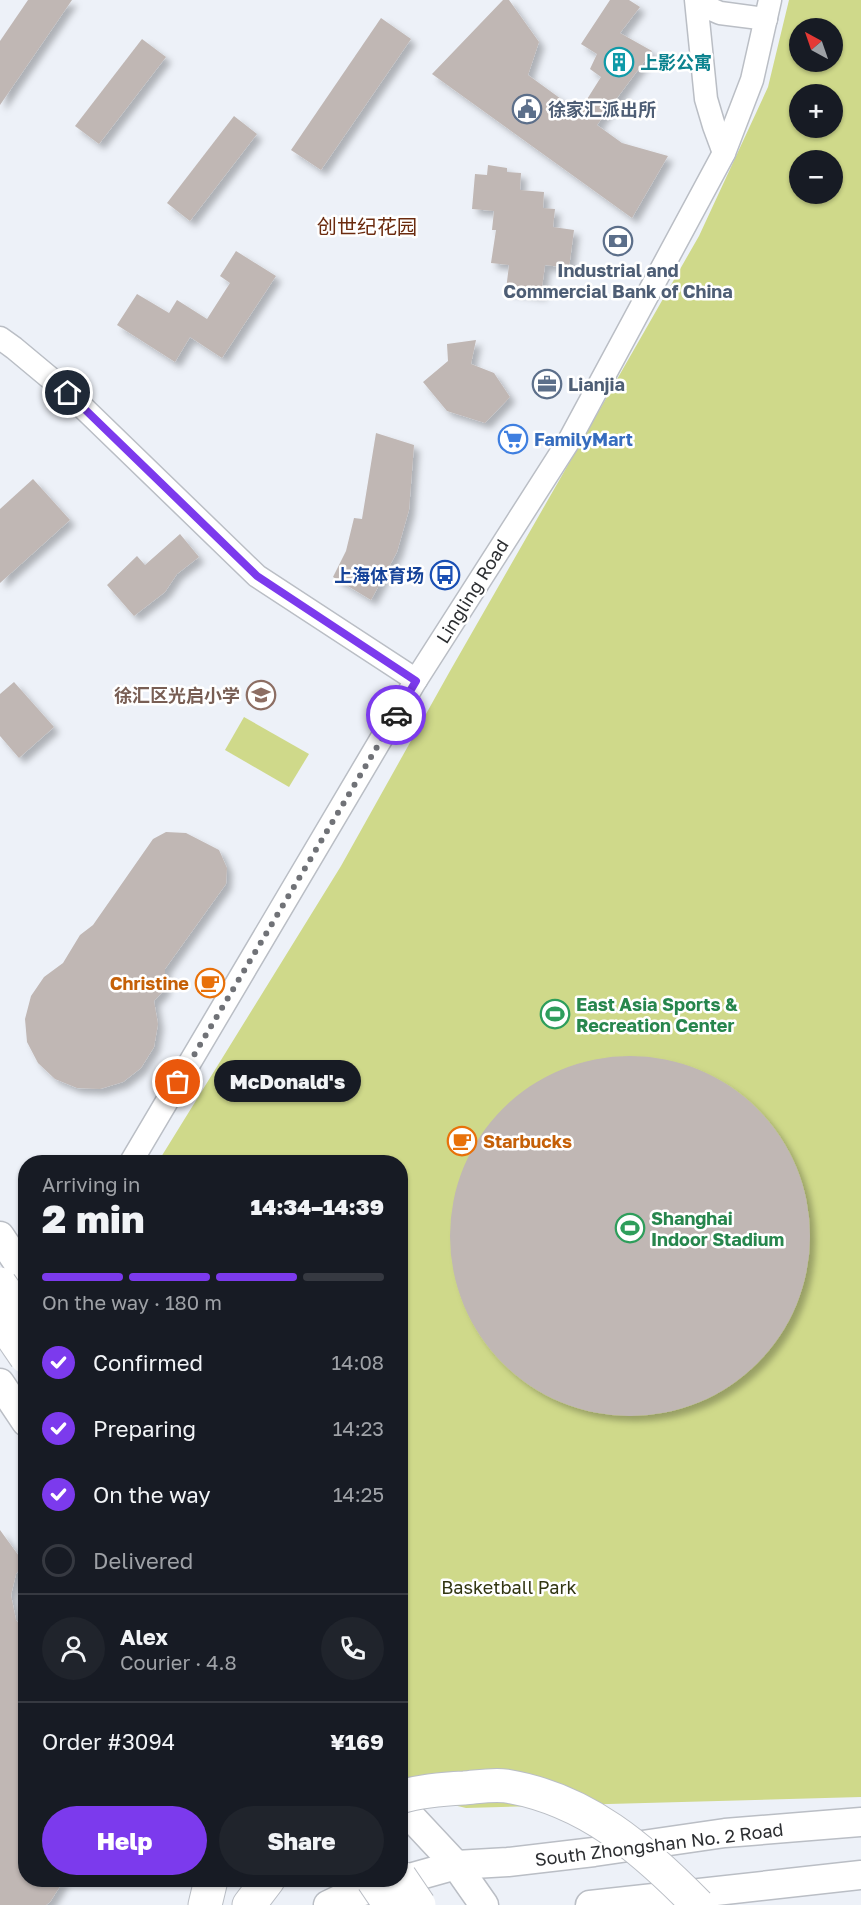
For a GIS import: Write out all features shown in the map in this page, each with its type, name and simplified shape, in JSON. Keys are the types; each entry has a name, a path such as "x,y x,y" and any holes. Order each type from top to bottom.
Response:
{"highway":[{"path":"0,1284 18,1310"},
{"path":"0,1319 18,1345"},
{"path":"408,1795 455,1788 504,1786 548,1797 586,1813 628,1840 698,1905"},
{"path":"205,1905 209,1887"},
{"path":"248,1905 262,1887"},
{"path":"407,1887 419,1905"},
{"path":"349,1893 390,1905"}],"main road":[{"path":"0,1236 18,1263"},
{"path":"0,1383 18,1410"},
{"path":"408,1813 456,1865 484,1905"},
{"name":"South Zhongshan No. 2 Road","path":"408,1878 456,1865 508,1862 725,1833 861,1822"},
{"path":"590,1905 861,1875"},
{"path":"248,1905 259,1887"},
{"name":"South Zhongshan No. 2 Road","path":"349,1893 372,1887"}],"street":[{"path":"697,1 720,13 768,9"},
{"path":"697,1 706,99 724,153"},
{"name":"Lingling Road","path":"135,1155 416,681 570,439 724,153 752,80 768,9"},
{"path":"0,338 68,393 257,576 416,681"},
{"path":"0,1326 18,1310"}],"green space":[{"name":"East Asia Sports & Recreation Center","path":"789,0 861,0 861,1797 466,1808 433,1800 408,1780 408,1155 162,1155 341,866 699,236 768,87"},
{"path":"244,717 309,754 289,787 225,750"}],"building":[{"path":"28,0 72,0 0,105 0,41"},
{"name":"徐家汇派出所","path":"503,0 509,0 539,42 528,75 579,112 601,77 590,69 597,54 581,44 610,0 629,0 640,7 620,33 652,51 597,125 622,143 668,156 632,218 432,74"},
{"path":"381,18 411,39 321,170 291,150"},
{"path":"142,39 166,57 99,144 75,126"},
{"path":"234,116 257,134 190,221 167,203"},
{"path":"488,165 507,168 507,172 521,173 520,190 544,192 543,208 555,209 553,227 574,230 569,268 545,265 541,295 506,290 509,265 491,263 496,230 492,230 494,211 472,209 475,174 487,175"},
{"path":"236,251 276,276 222,358 190,337 175,362 117,325 137,294 169,313 177,300 207,319 230,283 220,276"},
{"path":"476,340 471,364 494,373 510,397 485,423 447,411 423,382 448,361 447,344"},
{"path":"376,433 414,445 409,510 397,552 371,600 333,577 346,551 354,518 362,519"},
{"path":"33,479 70,520 0,583 0,509"},
{"path":"180,534 199,557 177,574 165,592 134,616 107,585 137,556 145,565"},
{"path":"14,682 54,727 19,758 0,736 0,694"},
{"path":"166,832 186,833 219,850 227,868 226,884 165,969 165,989 154,1001 158,1024 154,1047 141,1068 123,1082 100,1089 77,1088 55,1079 38,1063 27,1042 25,1019 31,996 44,977 63,963 80,935 93,925 153,839"},
{"name":"Shanghai Indoor Stadium","path":"630,1056 665,1060 699,1070 730,1086 757,1109 780,1136 796,1167 806,1201 810,1236 806,1271 796,1305 780,1336 757,1363 730,1386 699,1402 665,1412 630,1416 595,1412 561,1402 530,1386 503,1363 480,1336 464,1305 454,1271 450,1236 454,1201 464,1167 480,1136 503,1109 530,1086 561,1070 595,1060"},
{"path":"0,1530 18,1555 18,1571 11,1595 18,1622 18,1887 60,1887 46,1905 0,1905"}],"way so far":[{"path":"178,1082 396,715"}],"place":[{"name":"上影公寓","path":"619,62"},
{"name":"徐家汇派出所","path":"527,109"},
{"name":"Industrial and Commercial Bank of China","path":"618,241"},
{"name":"Lianjia","path":"547,384"},
{"name":"FamilyMart","path":"513,439"},
{"name":"上海体育场","path":"445,575"},
{"name":"徐汇区光启小学","path":"261,695"},
{"name":"Christine","path":"210,983"},
{"name":"East Asia Sports & Recreation Center","path":"555,1014"},
{"name":"McDonald's","path":"178,1082"},
{"name":"Starbucks","path":"462,1141"},
{"name":"Shanghai Indoor Stadium","path":"630,1228"}],"district":[{"name":"创世纪花园","path":"367,226"}],"route":[{"path":"68,393 257,576 416,681 396,715"}],"park label":[{"name":"Basketball Park","path":"509,1587"}]}
